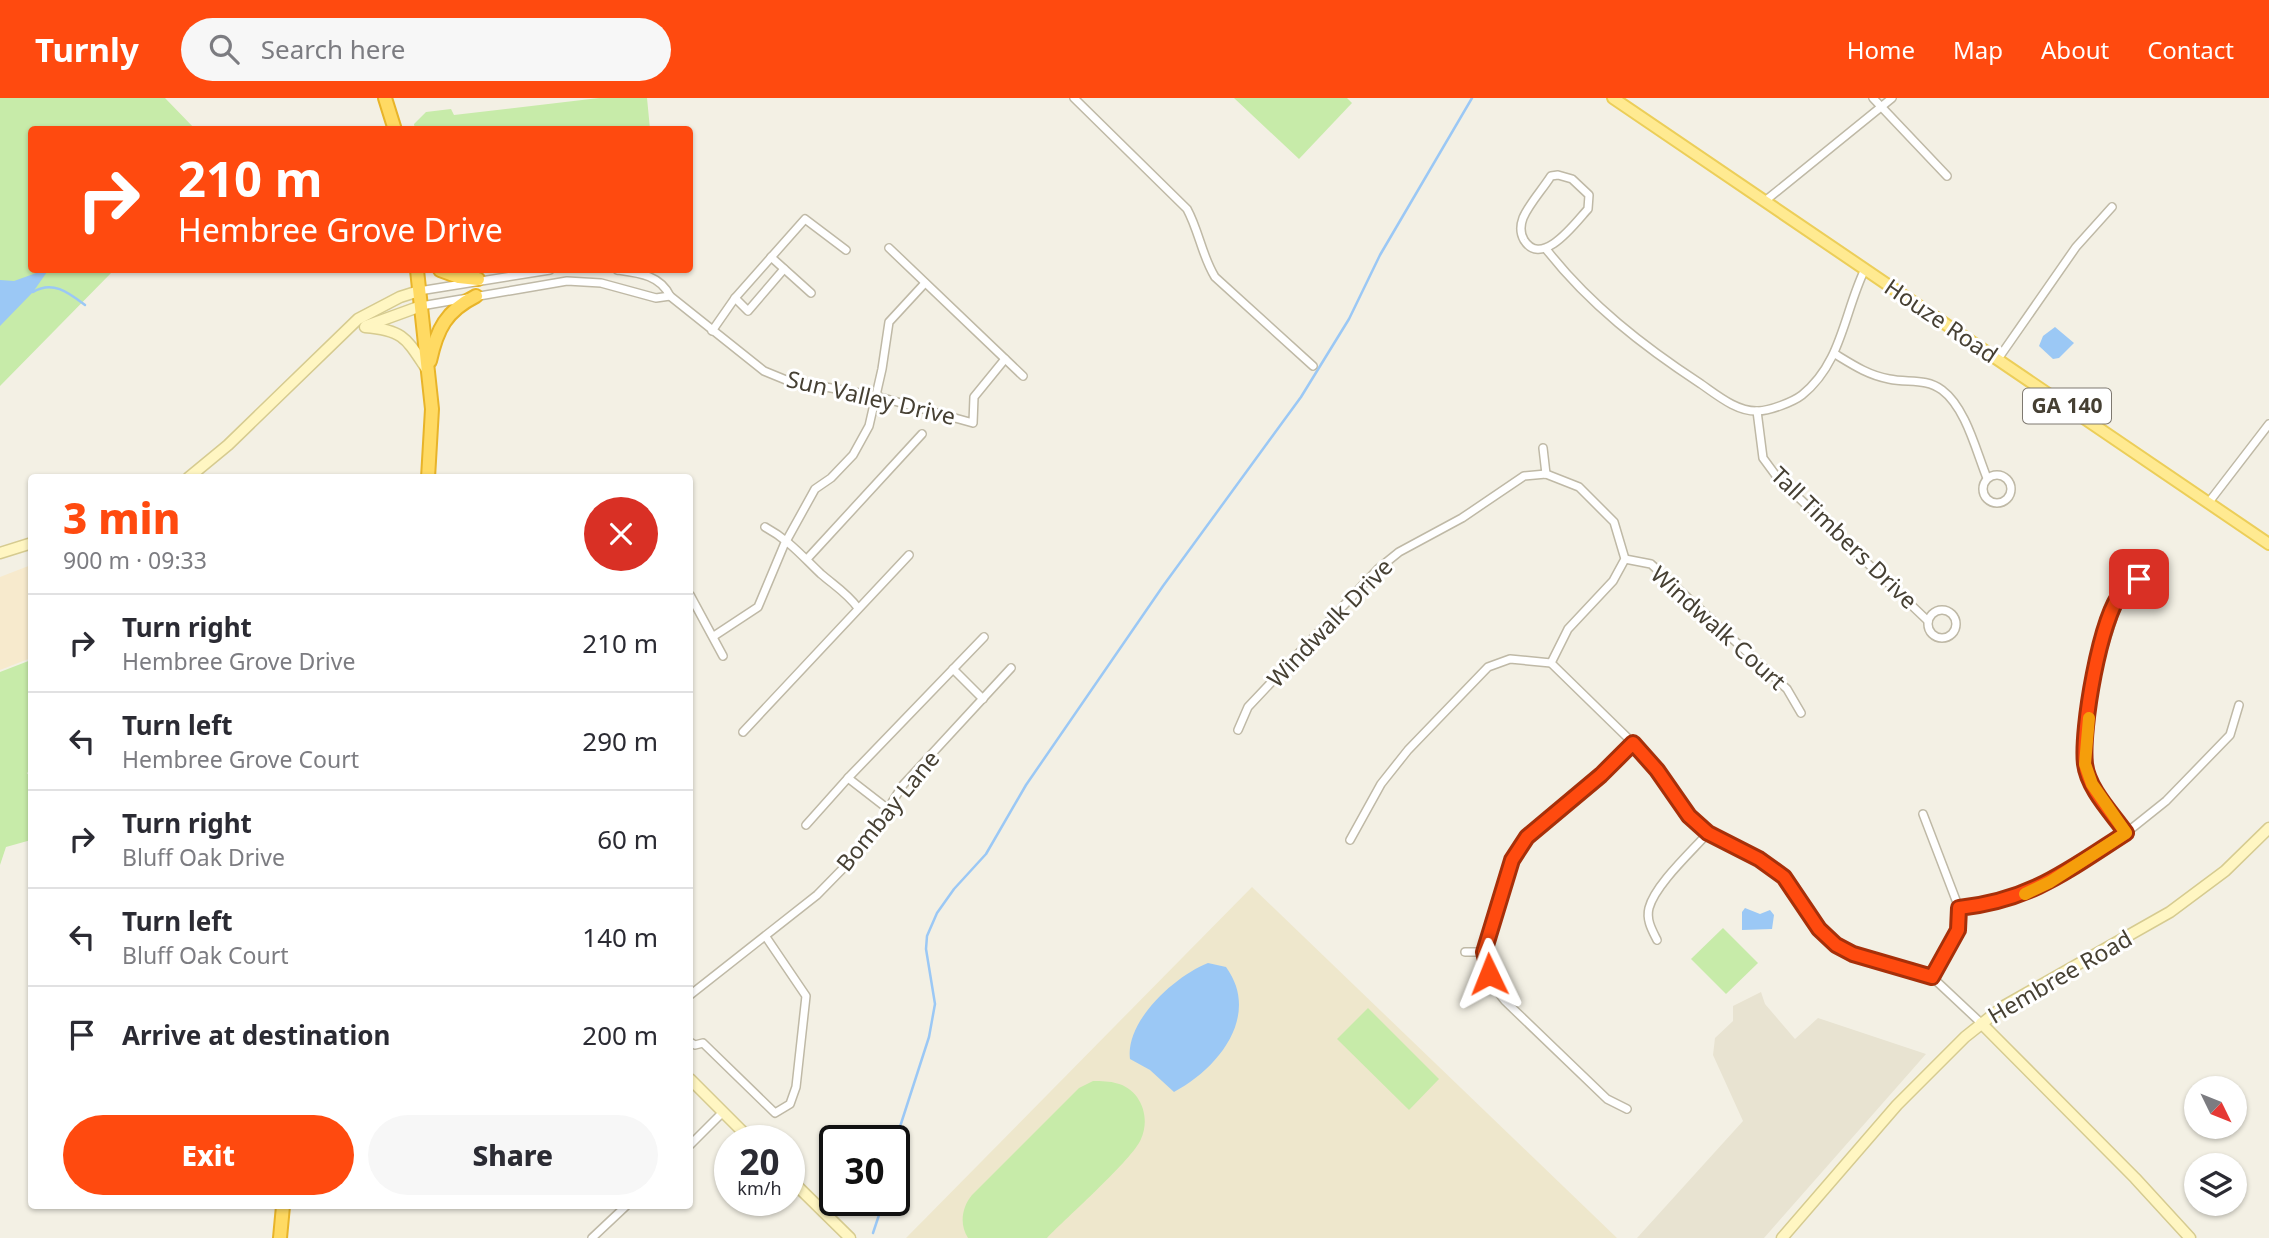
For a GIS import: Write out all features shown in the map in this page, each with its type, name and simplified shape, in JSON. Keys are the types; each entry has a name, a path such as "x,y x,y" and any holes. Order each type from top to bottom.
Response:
{"highway":[{"path":"385,98 394,126"},
{"path":"417,273 432,425 428,474"},
{"path":"448,273 478,279"},
{"path":"428,372 442,323 458,305 476,296"},
{"path":"280,1238 283,1209"}],"main road":[{"name":"Houze Road","path":"1613,98 2269,544"}],"street":[{"path":"1074,98 1187,209 1195,224 1206,261 1215,277 1313,366"},
{"path":"1873,98 1947,176"},
{"path":"1765,201 1892,98"},
{"path":"1546,248 1562,237 1588,209 1589,195 1572,179 1558,175 1551,176 1523,218 1521,230 1528,245 1546,248 1630,336 1731,404 1757,411 1801,397 1821,376 1835,354 1851,297 1865,269"},
{"path":"1998,359 2076,247 2112,208"},
{"path":"712,331 735,298 805,219 846,250"},
{"path":"888,248 1023,376"},
{"path":"771,257 811,293"},
{"path":"735,298 748,311 784,269"},
{"path":"193,474 228,445 369,312 419,291 526,273"},
{"name":"Sun Valley Drive","path":"632,273 656,278 664,284 670,296 764,371 786,380 876,396 972,423 974,397 1005,359"},
{"path":"349,330 365,327 421,306 567,281 601,284 656,298 670,296"},
{"path":"714,636 758,607 787,539 815,489 831,478 853,456 869,426 889,322 925,283"},
{"path":"365,327 403,336 415,348 428,372"},
{"path":"1835,354 1865,373 1891,379 1923,381 1945,392 1960,413 1987,478 1982,488 1986,498 1996,503 2006,500 2011,490 2008,479 1998,474 1987,478"},
{"name":"Tall Timbers Drive","path":"1757,411 1763,458 1777,477 1928,621"},
{"path":"2209,502 2269,424"},
{"path":"807,559 922,434"},
{"path":"1544,448 1546,474 1579,487 1614,522 1625,559 1613,581 1568,629 1551,663"},
{"name":"Windwalk Drive","path":"1238,730 1248,707 1378,569 1399,552 1462,518 1524,476 1546,474"},
{"path":"765,527 787,539 823,575 846,591 858,608"},
{"path":"0,553 28,544"},
{"path":"743,732 909,555"},
{"name":"Windwalk Court","path":"1625,559 1651,564 1787,689 1801,713"},
{"path":"2126,833 2092,784 2085,764 2091,685 2098,659 2121,593 2139,579"},
{"path":"693,600 723,656"},
{"path":"1945,610 1954,615 1957,626 1951,636 1940,638 1930,632 1928,621 1934,612 1945,610"},
{"path":"806,825 984,637"},
{"path":"1350,839 1381,784 1408,750 1488,667 1510,659 1551,663 1633,743 1657,770 1689,816 1708,833 1759,859 1784,877 1819,929 1836,945 1853,954 1932,977 2135,1178 2190,1238"},
{"name":"Bombay Lane","path":"693,993 817,895 863,848 903,785 1012,668"},
{"path":"953,669 983,699"},
{"path":"1959,908 1991,904 2022,895 2050,882 2126,833 2166,802 2230,735 2239,705"},
{"path":"1627,1110 1607,1098 1505,1001 1489,974 1484,952 1512,860 1527,837 1601,775 1633,743"},
{"path":"848,778 888,809"},
{"path":"1923,814 1959,908 1958,930 1932,977"},
{"name":"Hembree Road","path":"1782,1238 1897,1105 1981,1023 2004,1006 2178,907 2225,871 2269,828"},
{"path":"1657,940 1648,922 1649,907 1661,886 1708,833"},
{"path":"693,1044 703,1043 775,1113 790,1104 796,1087 806,996 766,937"},
{"path":"1465,952 1484,952"},
{"path":"693,1082 736,1125"},
{"path":"693,1142 723,1112"},
{"path":"805,1194 850,1238"},
{"path":"592,1238 623,1209"}],"shaded area":[{"path":"28,566 28,659 0,670 0,577"},
{"path":"1252,887 1617,1238 906,1238"},
{"path":"1761,992 1765,1004 1795,1039 1818,1018 1926,1054 1764,1238 1637,1238 1743,1121 1713,1055 1715,1038 1733,1021 1733,1006"}],"green space":[{"path":"0,98 165,98 192,126 28,126 28,273 111,273 0,386"},
{"path":"599,98 647,98 650,126 414,126 426,112 451,109 454,115"},
{"path":"1234,98 1347,98 1352,103 1299,159"},
{"path":"28,661 28,841 6,847 0,865 0,672"},
{"path":"1723,928 1758,963 1726,994 1691,959"},
{"path":"1368,1008 1439,1079 1409,1110 1337,1039"},
{"path":"1093,1081 1123,1085 1133,1092 1142,1107 1145,1123 1141,1139 1126,1160 1047,1238 968,1238 963,1227 963,1216 972,1195 1079,1088"}],"water":[{"path":"36,273 46,273 33,292 0,326 0,280 14,281"},
{"path":"2055,327 2074,343 2059,358 2053,359 2039,346 2043,336"},
{"path":"1745,908 1760,914 1770,910 1774,915 1772,929 1742,930 1742,912"},
{"path":"1208,963 1226,967 1236,985 1239,1003 1237,1021 1219,1055 1191,1082 1174,1092 1150,1070 1130,1059 1131,1044 1135,1030 1155,1002 1181,978"}],"waterway":[{"path":"901,1125 929,1037 935,1004 926,949 927,936 937,913 954,889 986,854 1026,785 1163,586 1301,397 1349,319 1380,255 1472,98"},
{"path":"33,292 47,287 54,288 67,292 85,305"},
{"path":"873,1233 879,1216"}],"slow traffic":[{"path":"2025,894 2050,882 2126,833 2092,784 2085,764 2089,718"}],"route":[{"path":"1489,974 1484,952 1512,860 1527,837 1601,775 1633,743 1657,770 1689,816 1708,833 1759,859 1784,877 1819,929 1836,945 1853,954 1932,977 1958,930 1959,908 1991,904 2022,895 2050,882 2126,833 2092,784 2085,764 2091,685 2121,593 2139,579"}]}
